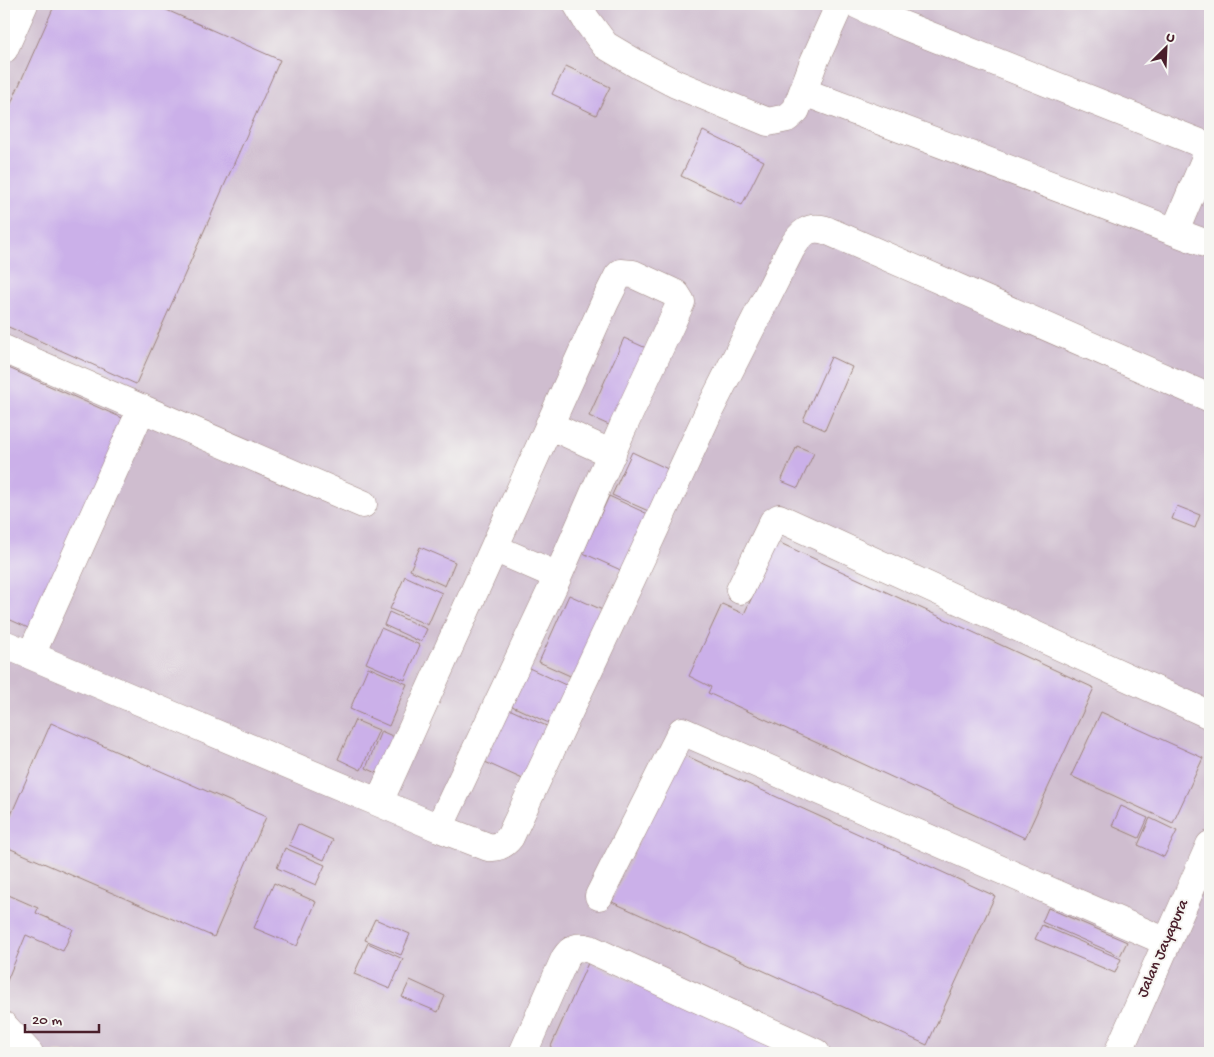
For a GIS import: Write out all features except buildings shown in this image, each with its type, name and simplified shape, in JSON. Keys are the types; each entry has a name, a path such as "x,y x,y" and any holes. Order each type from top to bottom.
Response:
{"lane":[{"path":"4,49 24,4"},
{"path":"577,4 587,22 605,45 676,84 768,122 781,120 796,110 813,64 840,4"},
{"path":"856,4 890,20 1210,147 1175,231"},
{"path":"804,92 1210,245"},
{"path":"4,644 439,828 488,848 494,848 506,843 510,837 710,409 791,249 797,238 805,231 821,228 1210,398"},
{"path":"379,802 618,276 621,273 633,274 676,294 681,302 558,576 439,828"},
{"path":"4,349 363,504"},
{"path":"31,656 142,408"},
{"path":"549,425 612,454"},
{"path":"740,590 773,522 779,518 1210,714"},
{"path":"494,548 558,576"},
{"path":"599,896 682,731 1167,942"},
{"name":"Jalan Jayapura","path":"1118,1053 1210,845"},
{"path":"523,1053 565,958 574,948 582,947 816,1053"},
{"path":"4,1026 28,1053"}],"shaded area":[{"path":"4,4 1210,4 1210,1053 4,1053"}]}
